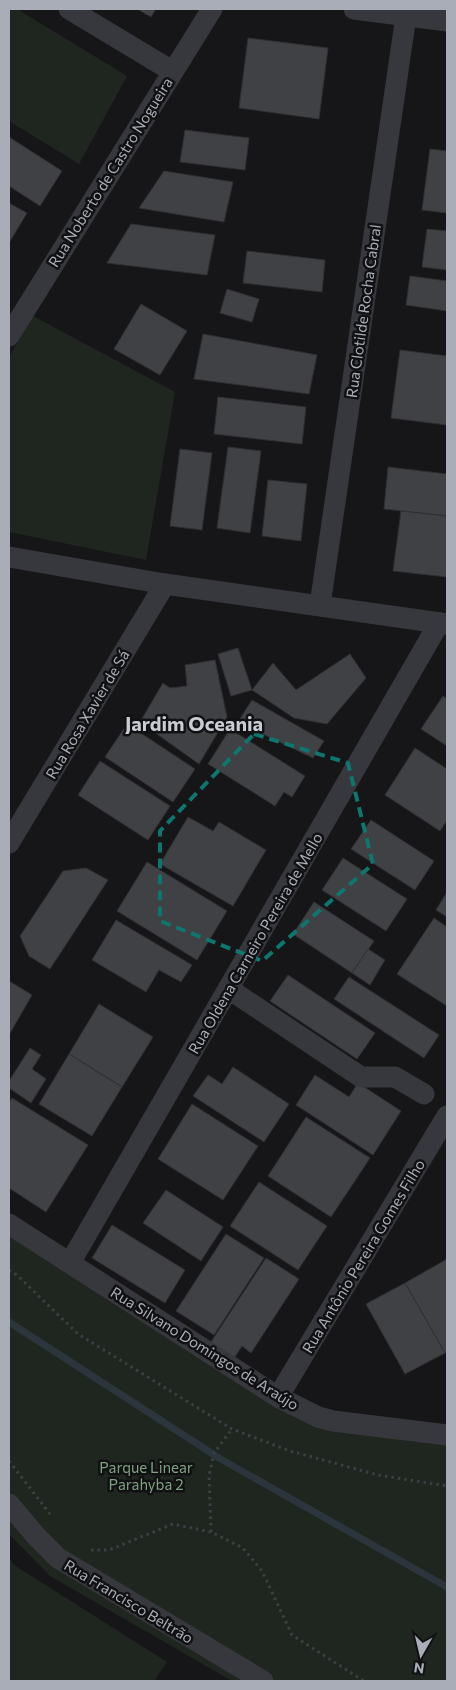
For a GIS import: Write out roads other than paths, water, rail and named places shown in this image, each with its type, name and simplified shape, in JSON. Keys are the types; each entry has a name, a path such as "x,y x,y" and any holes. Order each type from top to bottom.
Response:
{"street":[{"path":"69,9 172,72"},
{"name":"Rua Noberto de Castro Nogueira","path":"9,336 212,9"},
{"path":"354,9 447,21"},
{"name":"Rua Clotilde Rocha Cabral","path":"320,605 406,16"},
{"path":"9,558 165,584 443,623"},
{"name":"Rua Rosa Xavier de Sá","path":"9,843 165,584"},
{"name":"Rua Oldena Carneiro Pereira de Mello","path":"70,1263 443,623"},
{"path":"229,989 361,1077 395,1077 424,1094"},
{"name":"Rua Antônio Pereira Gomes Filho","path":"278,1397 447,1116"},
{"name":"Rua Silvano Domingos de Araújo","path":"9,1224 278,1397 333,1422 447,1435"},
{"name":"Rua Francisco Beltrão","path":"9,1504 36,1536 58,1558 262,1681"}],"waterway":[{"path":"9,1322 219,1458 447,1587"}],"district":[{"name":"Jardim Oceania","path":"194,723"}],"park label":[{"name":"Parque Linear Parahyba 2","path":"146,1476"}]}
